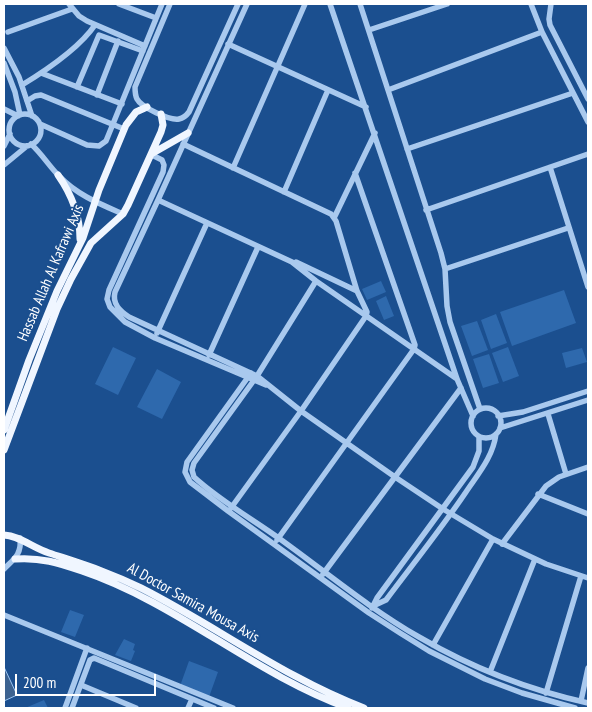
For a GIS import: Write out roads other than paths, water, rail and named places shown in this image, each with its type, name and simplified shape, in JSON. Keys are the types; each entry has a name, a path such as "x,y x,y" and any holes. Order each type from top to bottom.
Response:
{"main road":[{"name":"Hassab Allah Al Kafrawi Axis","path":"4,430 51,306 80,246 124,129 133,115 147,107"},
{"name":"Hassab Allah Al Kafrawi Axis","path":"4,450 70,279 95,238 123,214 128,205 162,128 161,114"},
{"path":"152,154 188,133"},
{"path":"58,175 72,197 77,213 80,229 80,246"},
{"name":"Al Doctor Samira Mousa Axis","path":"4,535 20,538 37,549 99,569 132,583 290,675 324,692 364,708"},
{"name":"Al Doctor Samira Mousa Axis","path":"16,558 50,560 127,589 287,680 348,708"}],"street":[{"path":"119,4 133,6 156,18"},
{"path":"4,48 22,85 32,116 40,124 87,145 95,146 106,141 162,4"},
{"path":"170,4 135,87 135,94 138,100 147,107 177,119 185,117 189,112 238,4"},
{"path":"113,306 114,292 247,4"},
{"path":"233,168 305,4"},
{"path":"330,4 457,378 472,416 471,426 474,433 479,437 490,438 496,434"},
{"path":"360,4 445,269 450,322 480,409"},
{"path":"369,30 447,4"},
{"path":"531,4 542,32 588,122"},
{"path":"551,4 550,25 588,99"},
{"path":"8,32 71,6 79,16 144,49"},
{"path":"22,85 42,73 85,38 95,25"},
{"path":"388,90 542,32"},
{"path":"77,87 98,35 100,34 144,49"},
{"path":"97,95 118,41"},
{"path":"228,44 366,107"},
{"path":"4,63 6,76 17,99 19,115"},
{"path":"42,73 122,104"},
{"path":"284,192 328,90"},
{"path":"407,149 573,93"},
{"path":"27,101 37,95 41,95 124,129"},
{"path":"4,109 19,115 26,114 32,116"},
{"path":"4,146 13,120 19,115"},
{"path":"4,123 16,142 21,145 29,145 44,156 58,175 73,188 95,202 123,214"},
{"path":"4,165 37,140 40,134 40,124"},
{"path":"334,218 375,133"},
{"path":"183,144 328,212 334,218 357,291 367,315"},
{"path":"152,154 162,160 164,170 109,290 107,299 122,320 155,338 208,356"},
{"path":"426,210 588,154"},
{"path":"550,168 588,287"},
{"path":"275,544 348,444 415,345 355,173"},
{"path":"158,200 357,291"},
{"path":"155,338 207,223"},
{"path":"445,269 568,228"},
{"path":"208,356 258,247"},
{"path":"292,262 316,281 457,378"},
{"path":"316,281 256,378 192,467 193,474 232,506 373,606 429,651 486,679 522,693 575,708"},
{"path":"113,306 129,317 268,385 301,411 395,477 493,539 536,559 588,578"},
{"path":"228,511 301,411 367,315"},
{"path":"249,375 188,460 185,469 190,482 369,613 402,631 490,672 546,692 588,703"},
{"path":"320,578 461,388"},
{"path":"498,416 523,412 588,391"},
{"path":"500,428 588,400"},
{"path":"373,606 386,600 451,514 488,458 500,428 500,420 490,409 480,409 472,416"},
{"path":"548,414 566,474"},
{"path":"369,613 476,462 479,451 479,437"},
{"path":"502,544 538,494 550,483 566,474 588,467"},
{"path":"538,494 588,514"},
{"path":"4,569 16,558 21,549 20,538"},
{"path":"433,645 493,539"},
{"path":"490,672 536,559"},
{"path":"546,692 581,576"},
{"path":"4,614 232,708"},
{"path":"65,708 87,648"},
{"path":"72,708 92,658 214,708"},
{"path":"581,701 588,668"},
{"path":"81,685 136,708"},
{"path":"188,708 192,699"}]}
